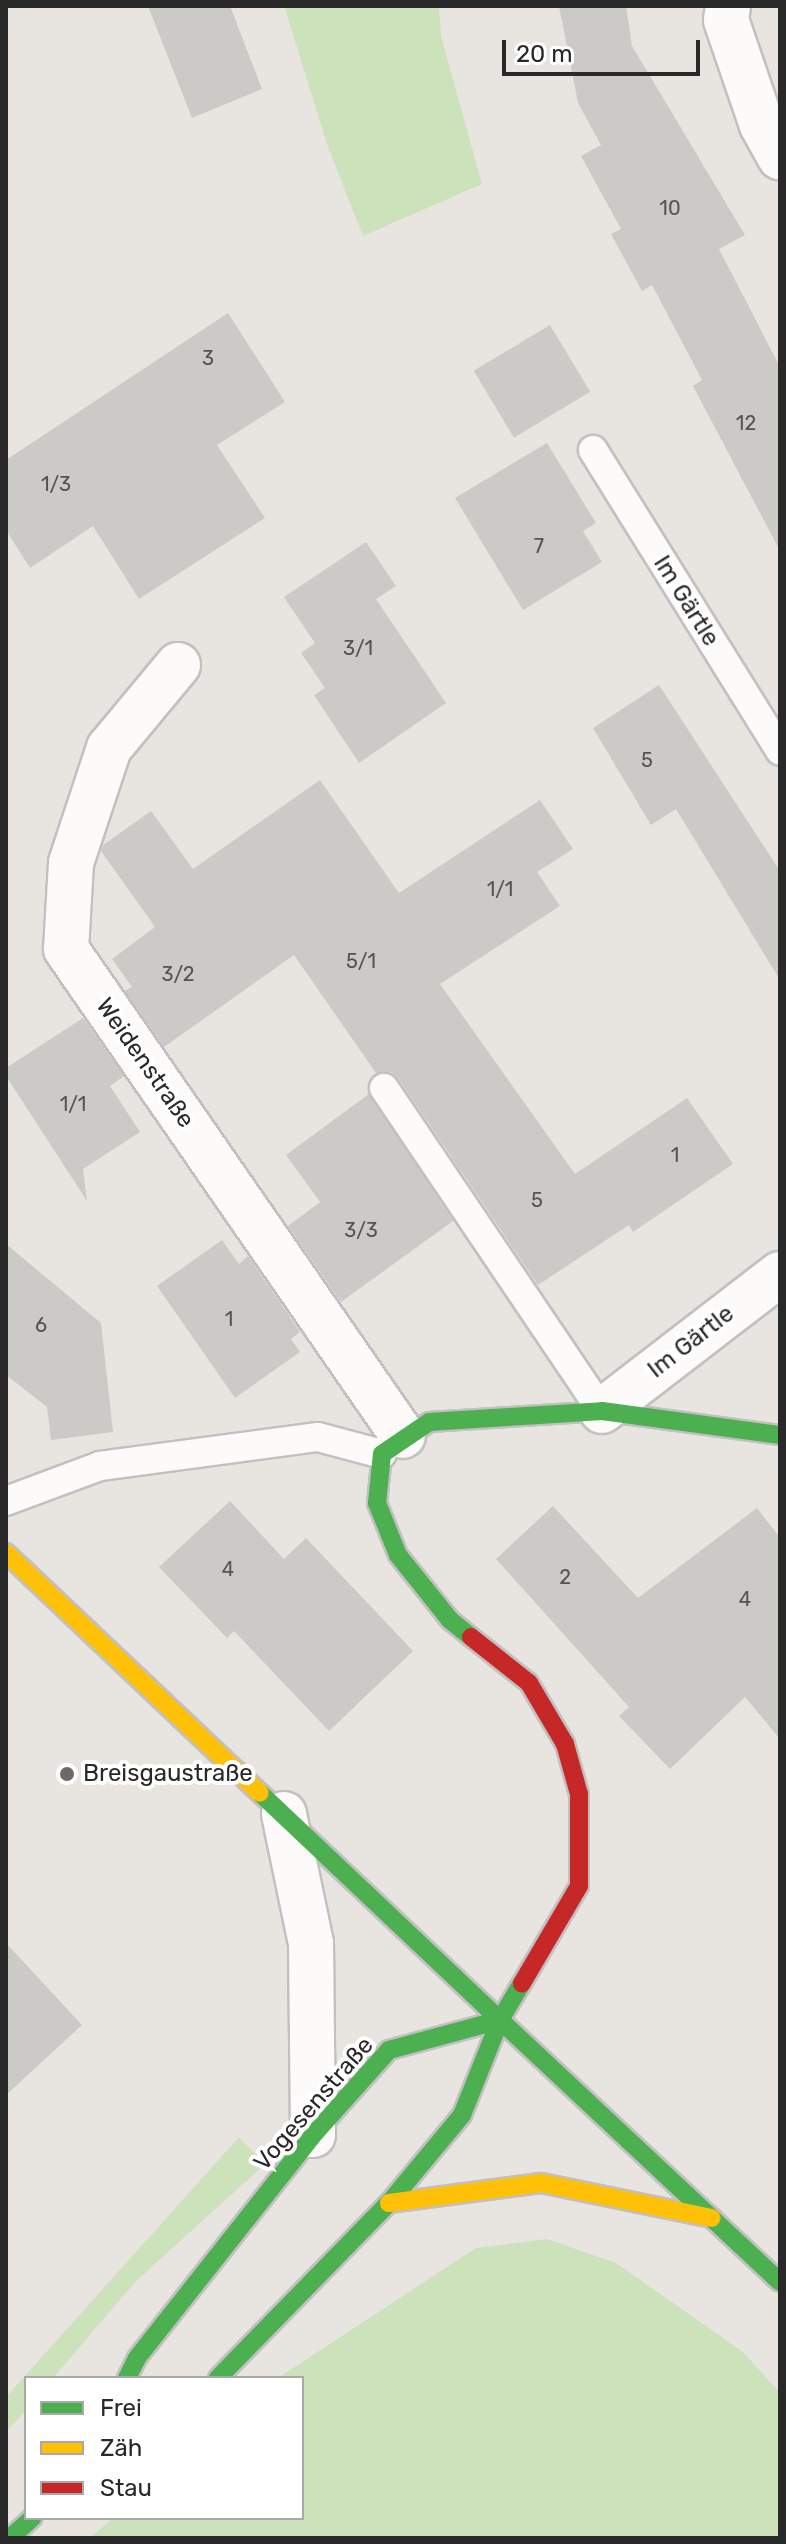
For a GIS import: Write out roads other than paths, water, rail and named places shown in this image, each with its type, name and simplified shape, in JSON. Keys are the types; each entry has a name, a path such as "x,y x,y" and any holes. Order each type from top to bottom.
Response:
{"street":[{"path":"728,6 726,20 762,125 780,157"},
{"name":"Weidenstraße","path":"178,665 109,748 71,863 66,949 392,1445"},
{"name":"Im Gärtle","path":"602,1411 780,1274"},
{"path":"220,2376 389,2203 462,2115 500,2020 579,1886 579,1794 565,1744 529,1683 450,1620 398,1555 377,1503 392,1445 429,1422 602,1411 780,1435"},
{"path":"6,1553 780,2282"},
{"path":"284,1814 311,1943 313,2135"},
{"name":"Vogesenstraße","path":"128,2376 137,2358 313,2135 389,2050 500,2020"},
{"path":"389,2203 541,2183 711,2218"},
{"path":"10,2538 30,2520"}],"lane":[{"name":"Im Gärtle","path":"593,450 780,751"},
{"path":"384,1088 602,1411"},
{"path":"6,1501 100,1466 318,1437 392,1445"}],"place":[{"name":"Breisgaustraße","path":"67,1774"}]}
